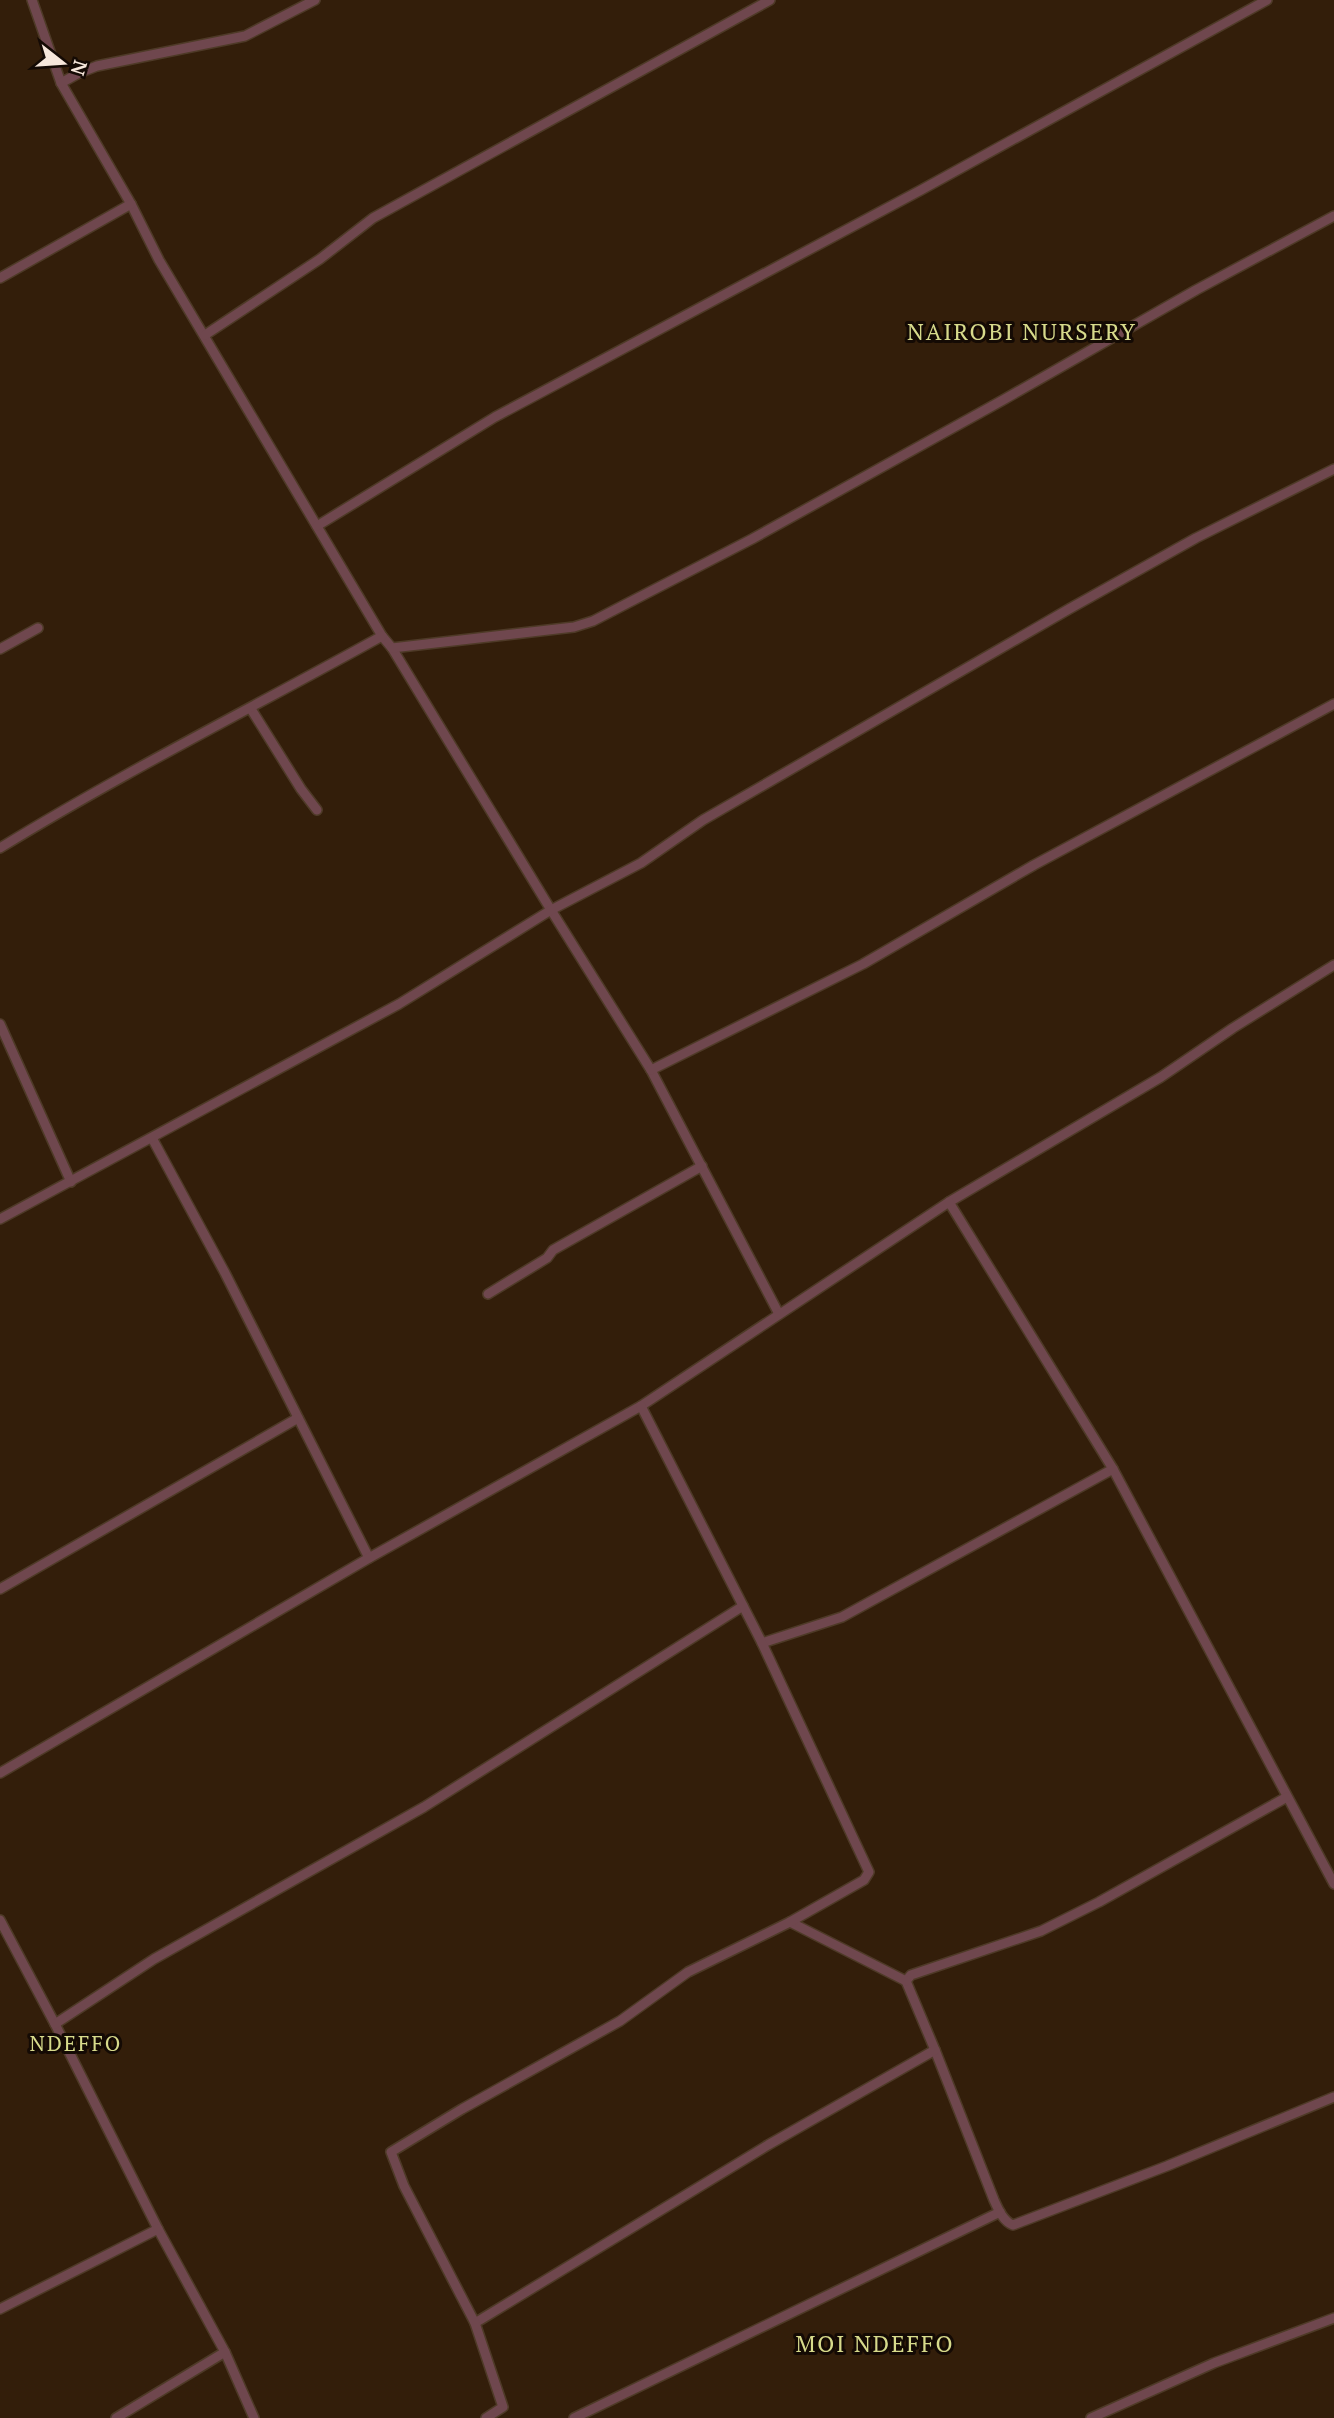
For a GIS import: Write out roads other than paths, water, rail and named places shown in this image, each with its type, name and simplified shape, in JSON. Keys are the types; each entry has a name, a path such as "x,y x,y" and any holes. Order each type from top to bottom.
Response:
{"street":[{"path":"32,0 61,83 131,205 159,260 382,636 392,648 651,1070 779,1314"},
{"path":"61,83 97,66 245,36 315,0"},
{"path":"205,335 320,259 373,218 770,0"},
{"path":"317,526 495,417 921,190 1267,0"},
{"path":"0,278 131,205"},
{"path":"392,648 574,627 593,621 752,539 1196,290 1334,216"},
{"path":"0,1219 399,1004 551,910 641,863 703,820 1069,609 1196,538 1334,469"},
{"path":"0,649 38,628"},
{"path":"0,848 186,741 251,709 382,636"},
{"path":"651,1070 863,964 1034,865 1334,704"},
{"path":"251,709 317,810"},
{"path":"0,1773 369,1558 641,1406 949,1202 1161,1077 1334,965"},
{"path":"0,1024 71,1182"},
{"path":"152,1138 225,1273 369,1558"},
{"path":"488,1294 547,1258 553,1250 702,1166"},
{"path":"949,1202 1112,1469 1334,1884"},
{"path":"508,2418 475,2323 404,2186 391,2152 620,2021 688,1972 790,1922 864,1880 869,1872 762,1643 641,1406"},
{"path":"0,1589 298,1418"},
{"path":"762,1643 842,1616 1112,1469"},
{"path":"55,2024 154,1959 424,1807 743,1606"},
{"path":"906,1981 911,1975 1041,1931 1100,1902 1287,1797"},
{"path":"0,1920 158,2229 225,2352 254,2418"},
{"path":"790,1922 906,1981 1000,2212 1009,2223 1017,2225 1334,2097"},
{"path":"475,2323 768,2145 935,2050"},
{"path":"574,2418 1000,2212"},
{"path":"0,2309 158,2229"},
{"path":"1091,2418 1214,2363 1334,2318"},
{"path":"116,2418 225,2352"},
{"path":"486,2418 503,2407"}],"district":[{"name":"NAIROBI NURSERY","path":"1022,332"},
{"name":"NDEFFO","path":"76,2044"},
{"name":"MOI NDEFFO","path":"875,2344"}]}
